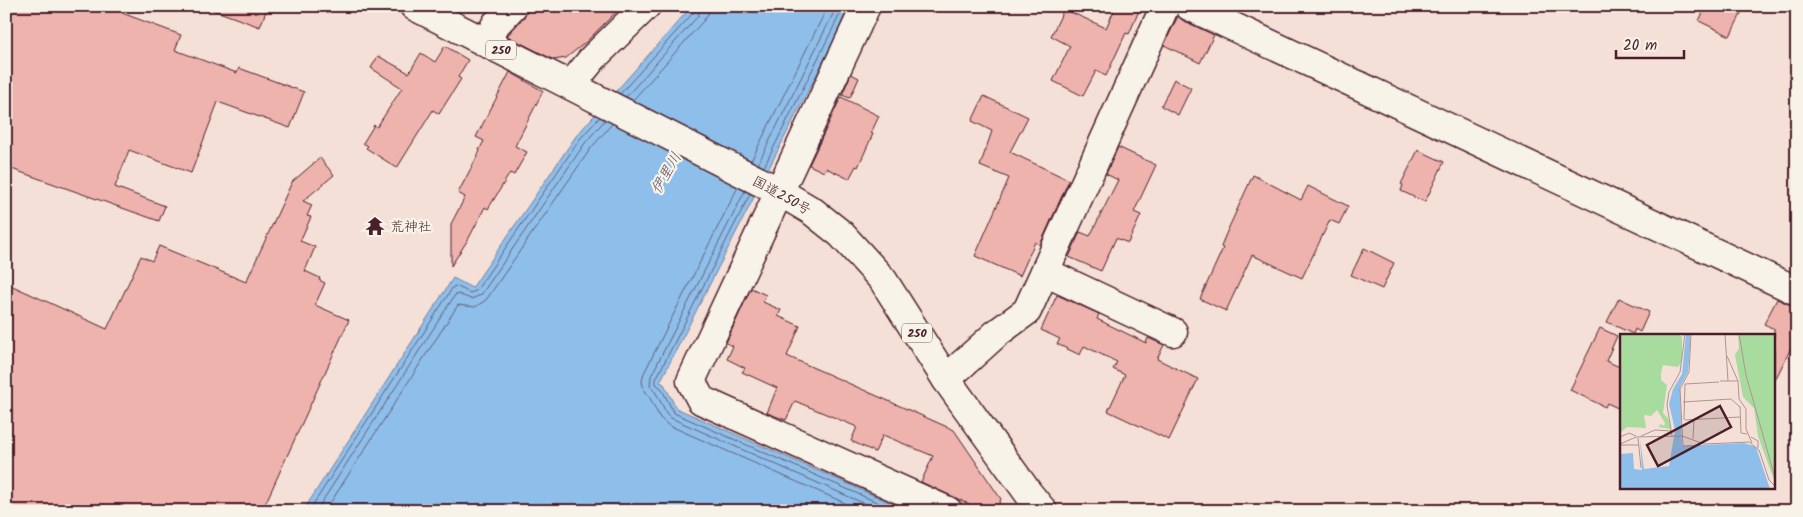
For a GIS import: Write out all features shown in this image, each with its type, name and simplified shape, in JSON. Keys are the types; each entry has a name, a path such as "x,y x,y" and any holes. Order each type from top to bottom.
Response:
{"main road":[{"name":"国道250号","path":"414,6 772,188 812,211 841,234 883,280 946,379 1028,494 1043,511"},
{"path":"486,42 496,24 513,6"},
{"path":"580,90 593,58 646,6"},
{"path":"866,6 772,188 691,381 701,400 948,511"},
{"path":"946,379 997,333 1027,311 1165,6"},
{"path":"1189,6 1797,291"},
{"path":"1045,272 1173,332"}],"water":[{"name":"伊里川","path":"692,6 849,6 830,48 660,382 664,384 676,408 909,511 303,511 453,278 472,288 576,136"}],"building":[{"path":"6,6 125,6 122,13 181,35 175,50 237,73 239,68 304,92 290,128 218,102 191,173 129,150 115,187 165,206 159,221 6,167"},
{"path":"209,6 268,6 260,27 208,8"},
{"path":"528,6 622,6 586,42 566,58 554,60 507,36 525,16"},
{"path":"1116,6 1141,6 1129,34 1126,33 1106,76 1096,71 1083,96 1053,81 1070,46 1051,36 1064,9 1106,28"},
{"path":"1706,6 1745,6 1730,36 1699,21"},
{"path":"1178,16 1182,20 1214,35 1200,63 1164,45"},
{"path":"445,46 468,60 458,77 461,79 439,114 433,110 397,168 366,148 368,146 363,143 374,125 377,127 402,88 371,68 378,56 409,73 421,53 435,62"},
{"path":"510,72 543,91 515,146 527,152 514,175 510,173 488,209 485,207 469,238 451,266 451,224 465,197 458,193 484,141 476,137"},
{"path":"851,74 859,78 850,98 842,95"},
{"path":"1174,79 1191,88 1178,115 1161,106"},
{"path":"984,96 1028,117 1010,152 1069,180 1040,245 1035,242 1020,276 975,256 1009,178 980,166 992,131 972,121"},
{"path":"841,97 879,116 858,167 856,166 849,179 826,168 824,172 809,165"},
{"path":"1118,147 1156,165 1134,212 1141,215 1128,243 1116,238 1101,271 1069,257 1080,232 1090,236 1118,180 1106,174"},
{"path":"1418,150 1444,162 1425,202 1401,191 1403,185 1401,184"},
{"path":"320,158 334,175 303,201 312,205 307,216 311,217 300,241 315,247 305,271 320,278 319,280 325,283 315,305 349,320 262,511 6,511 6,283 107,329 141,256 152,261 159,246 246,282 292,182"},
{"path":"1253,175 1301,200 1308,186 1348,206 1339,224 1330,220 1302,278 1252,255 1226,311 1200,299 1223,248 1221,247 1225,236"},
{"path":"1364,248 1394,263 1382,289 1351,275"},
{"path":"751,288 766,295 763,302 781,310 778,316 800,326 787,356 954,430 1001,499 996,511 984,511 921,482 933,456 883,435 875,452 851,441 857,427 795,401 786,420 767,413 777,388 742,372 745,368 727,359 733,346 726,343"},
{"path":"1057,295 1099,314 1097,319 1146,343 1148,338 1164,345 1157,359 1198,379 1169,440 1108,411 1125,375 1113,369 1117,362 1084,346 1080,355 1057,344 1060,339 1041,330"},
{"path":"1619,298 1649,312 1640,332 1635,329 1633,334 1607,322"},
{"path":"1777,299 1797,308 1797,336 1776,378 1776,334 1774,334 1774,329 1764,324"},
{"path":"1600,328 1617,336 1606,361 1620,367 1620,409 1607,403 1605,407 1570,390"}],"place":[{"name":"荒神社","path":"375,226"}]}
